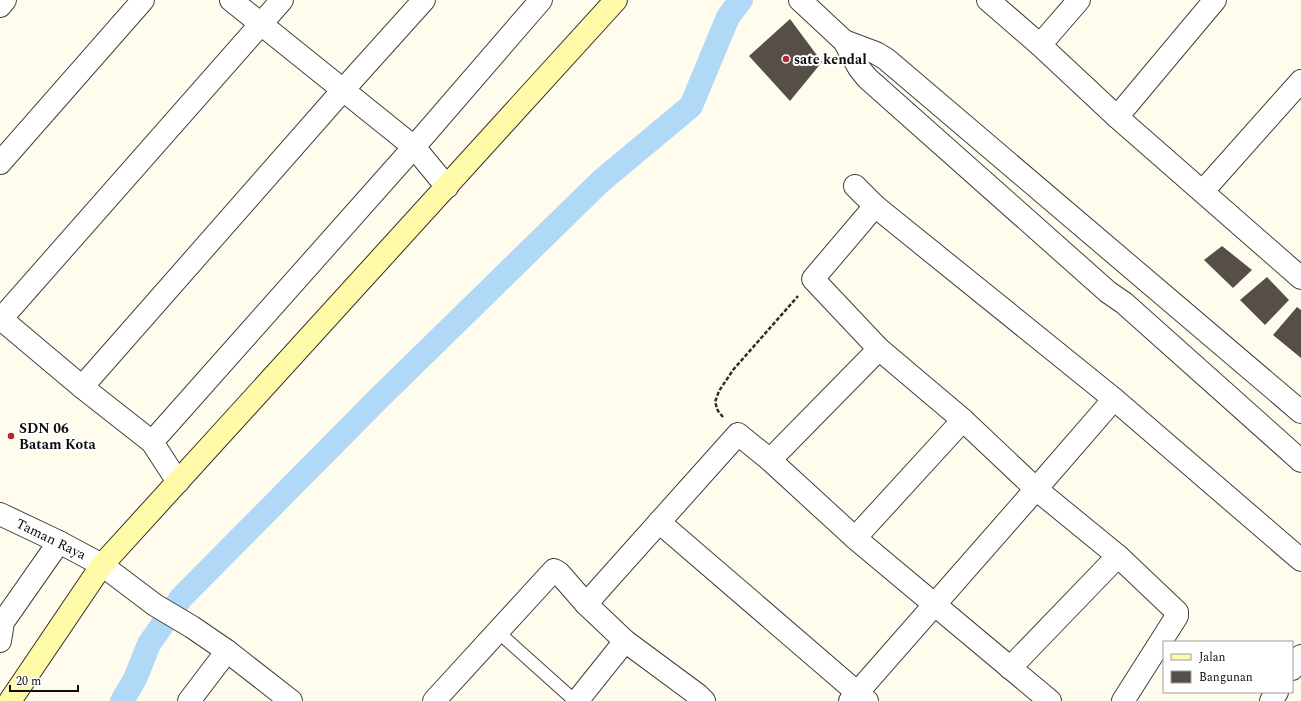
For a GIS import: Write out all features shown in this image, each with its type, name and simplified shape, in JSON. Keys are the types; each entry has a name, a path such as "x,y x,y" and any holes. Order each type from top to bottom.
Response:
{"street":[{"path":"0,6 5,0"},
{"path":"0,163 143,0"},
{"path":"231,0 414,147 447,187"},
{"path":"178,482 152,442 82,387 0,319 282,0"},
{"path":"82,387 424,0"},
{"path":"152,442 414,147 541,0"},
{"path":"10,701 102,565 616,0"},
{"path":"800,0 844,41 859,68 867,78 1108,292 1124,303 1301,461"},
{"path":"988,0 1040,45 1117,117 1301,278"},
{"path":"1040,45 1079,0"},
{"path":"1117,117 1215,0"},
{"path":"844,41 876,53 886,59 1301,412"},
{"path":"1203,191 1301,81"},
{"path":"855,186 875,206 1114,399 1301,560"},
{"path":"875,206 813,279 879,349 963,420 1036,489 1118,556 1177,612 1177,616 1123,701"},
{"path":"1124,303 1144,279"},
{"path":"770,460 879,349"},
{"path":"659,522 858,698 936,604 1114,399"},
{"path":"855,538 963,420"},
{"path":"586,604 738,434 770,460 855,538 936,604 1050,701"},
{"name":"Taman Raya","path":"0,514 59,542 102,565 156,605 227,651 291,701"},
{"path":"1,628 59,542"},
{"path":"1010,668 1118,556"},
{"path":"434,701 554,570 559,573 586,604 625,641 698,699"},
{"path":"576,701 625,641"},
{"path":"189,701 227,651"},
{"path":"1293,668 1301,656"}],"lane":[{"path":"497,632 576,701"}],"path":[{"path":"738,434 718,411 715,402 718,391 733,370 813,279"}],"building":[{"name":"sate kendal","path":"790,19 822,62 790,101 749,56"},
{"path":"1222,246 1252,270 1233,288 1204,260"},
{"path":"1267,277 1289,300 1265,325 1240,300"},
{"path":"1297,307 1301,310 1301,358 1273,335"}],"waterway":[{"path":"122,701 135,679 149,644 181,598 380,397 601,181 691,106 728,17 741,0"}],"place":[{"name":"sate kendal","path":"786,59"},
{"name":"SDN 06 Batam Kota","path":"11,436"}]}
